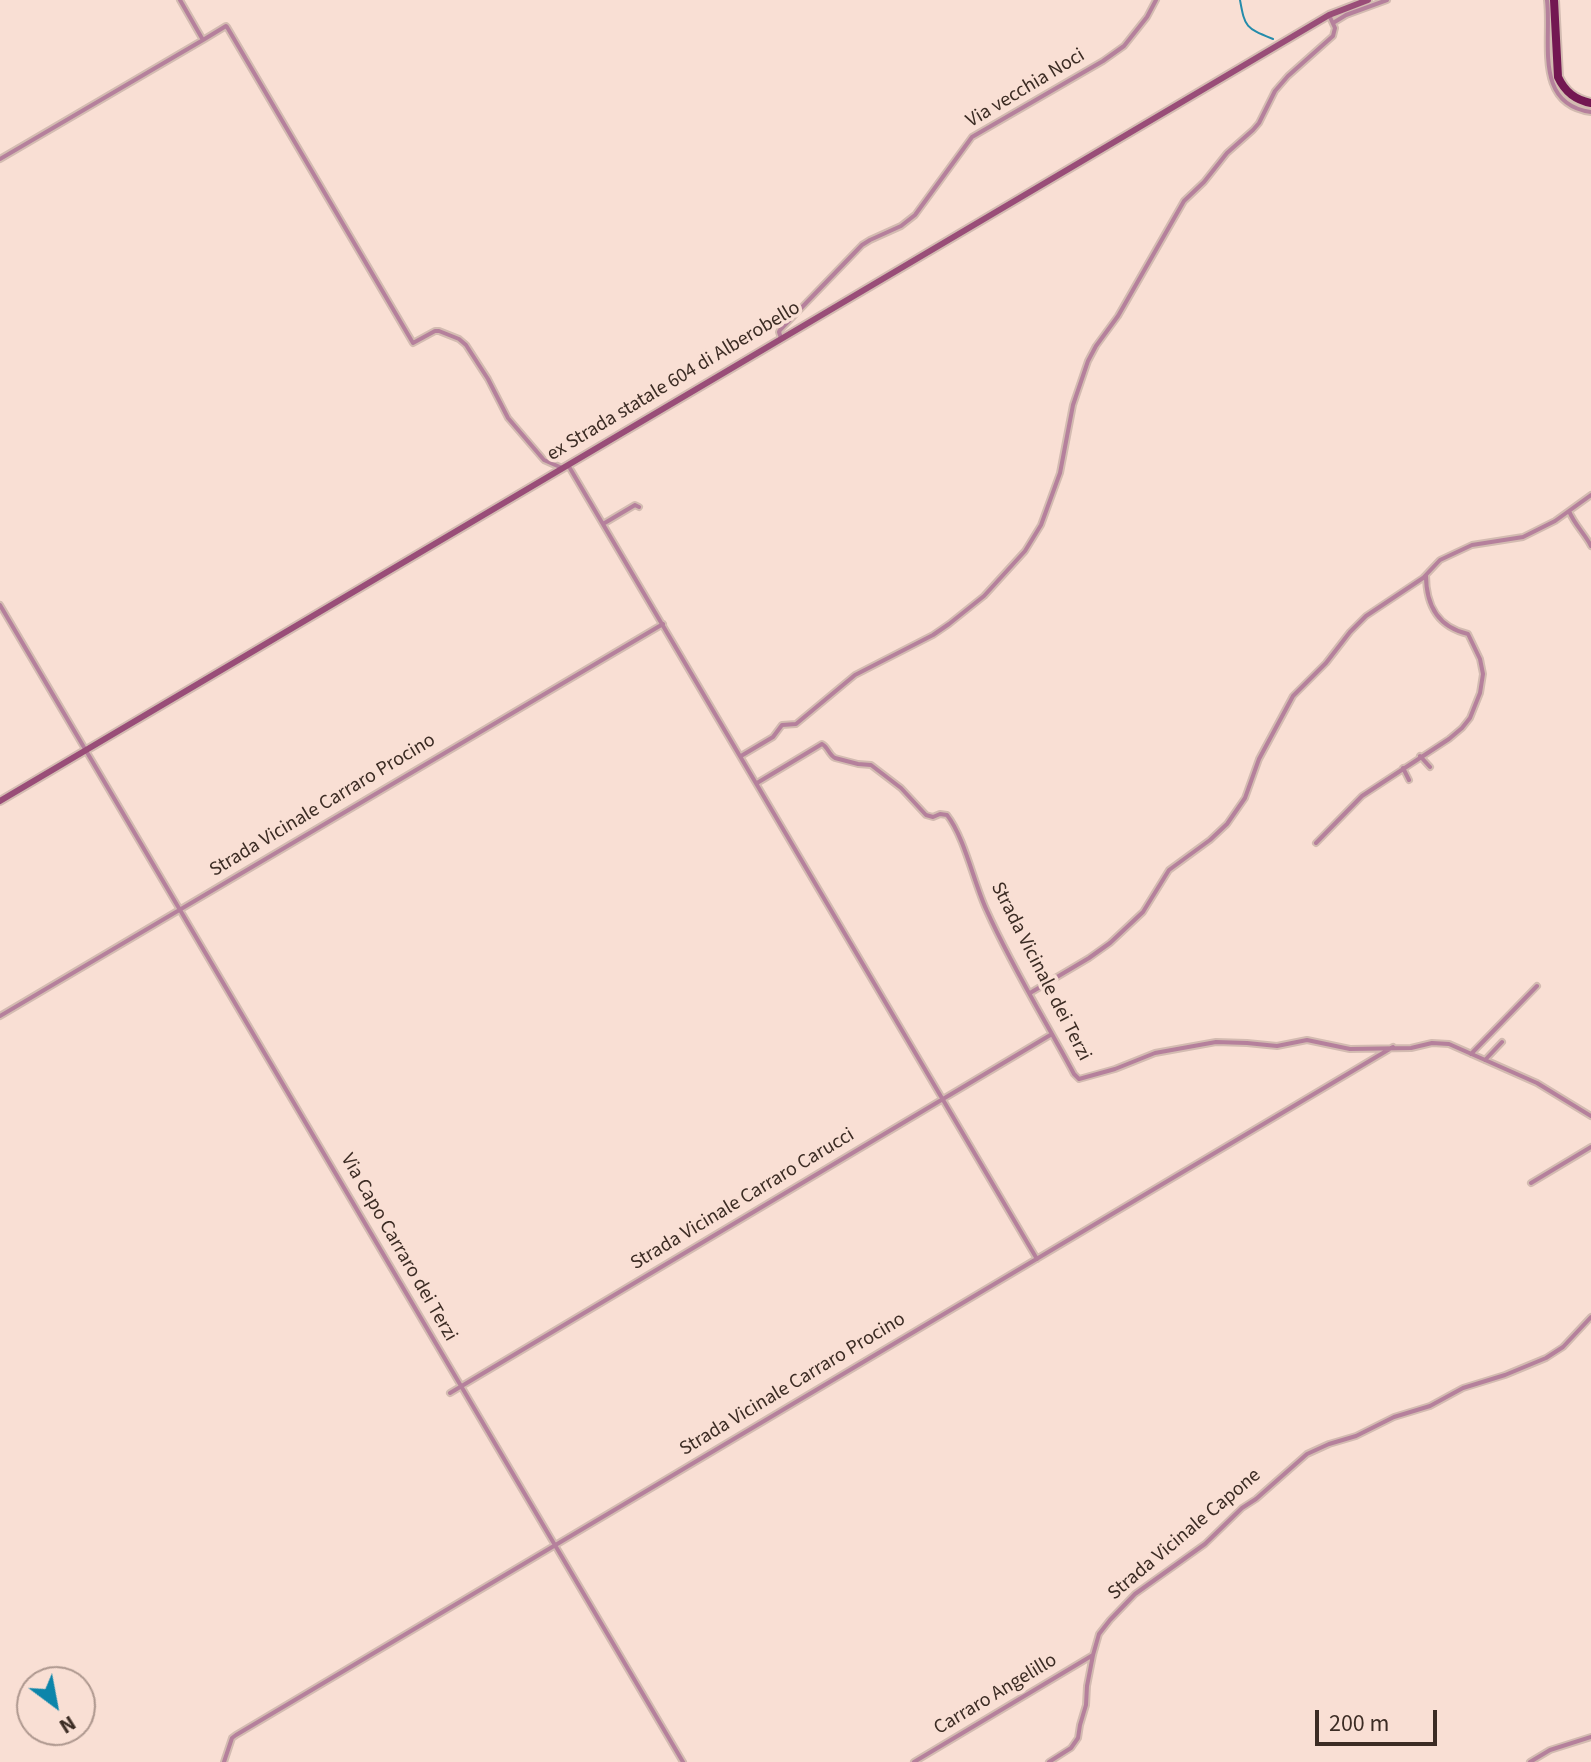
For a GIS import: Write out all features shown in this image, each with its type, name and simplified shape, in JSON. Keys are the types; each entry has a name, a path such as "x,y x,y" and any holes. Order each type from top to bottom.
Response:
{"highway":[{"path":"1552,1 1558,77 1574,97 1591,103"}],"main road":[{"name":"ex Strada statale 604 di Alberobello","path":"0,801 1329,15 1368,0"}],"street":[{"path":"180,0 203,40"},
{"name":"Via vecchia Noci","path":"781,338 780,330 862,245 901,226 920,210 972,137 1115,53 1136,34 1156,0"},
{"path":"1333,23 1387,0"},
{"path":"1552,1 1549,74 1553,85 1567,103 1591,112"},
{"path":"741,756 769,740 785,724 796,724 855,675 933,635 960,617 1025,551 1041,525 1060,473 1073,405 1092,353 1118,316 1184,201 1259,123 1280,85 1333,36 1335,32 1329,15"},
{"path":"0,159 227,27 413,343 435,331 463,342 488,379 508,418 544,460 565,466 663,624 1037,1259"},
{"path":"1030,993 1110,943 1143,912 1169,870 1227,824 1243,803 1259,759 1296,693 1366,616 1426,575 1440,560 1472,545 1523,537 1555,521 1591,495"},
{"path":"603,524 635,505 639,507"},
{"path":"1569,511 1591,546"},
{"path":"1316,843 1362,796 1449,739 1474,712 1483,683 1482,665 1468,634 1455,630 1437,617 1426,575"},
{"name":"Via Capo Carraro dei Terzi","path":"0,605 683,1762"},
{"name":"Strada Vicinale Carraro Procino","path":"0,1016 663,624"},
{"name":"Strada Vicinale dei Terzi","path":"757,783 822,744 832,757 871,765 901,788 926,815 947,815 987,911 1079,1079 1155,1053 1216,1042 1277,1046 1307,1040 1350,1049 1411,1048 1439,1043 1449,1044 1537,1083 1591,1116"},
{"path":"1420,756 1430,767"},
{"path":"1403,768 1409,780"},
{"path":"1471,1054 1537,986"},
{"name":"Strada Vicinale Carraro Carucci","path":"450,1393 1052,1034"},
{"path":"1485,1060 1502,1042"},
{"name":"Strada Vicinale Carraro Procino","path":"224,1762 232,1738 236,1735 1393,1047"},
{"path":"1531,1183 1591,1147"},
{"name":"Strada Vicinale Capone","path":"1049,1762 1071,1748 1078,1738 1099,1634 1135,1594 1205,1544 1242,1508 1307,1454 1356,1436 1394,1417 1430,1406 1463,1388 1529,1367 1563,1347 1591,1317"},
{"name":"Carraro Angelillo","path":"914,1762 1093,1655"},
{"path":"1530,1762 1550,1750 1591,1737"}],"waterway":[{"path":"1240,0 1248,26 1273,39"}]}
